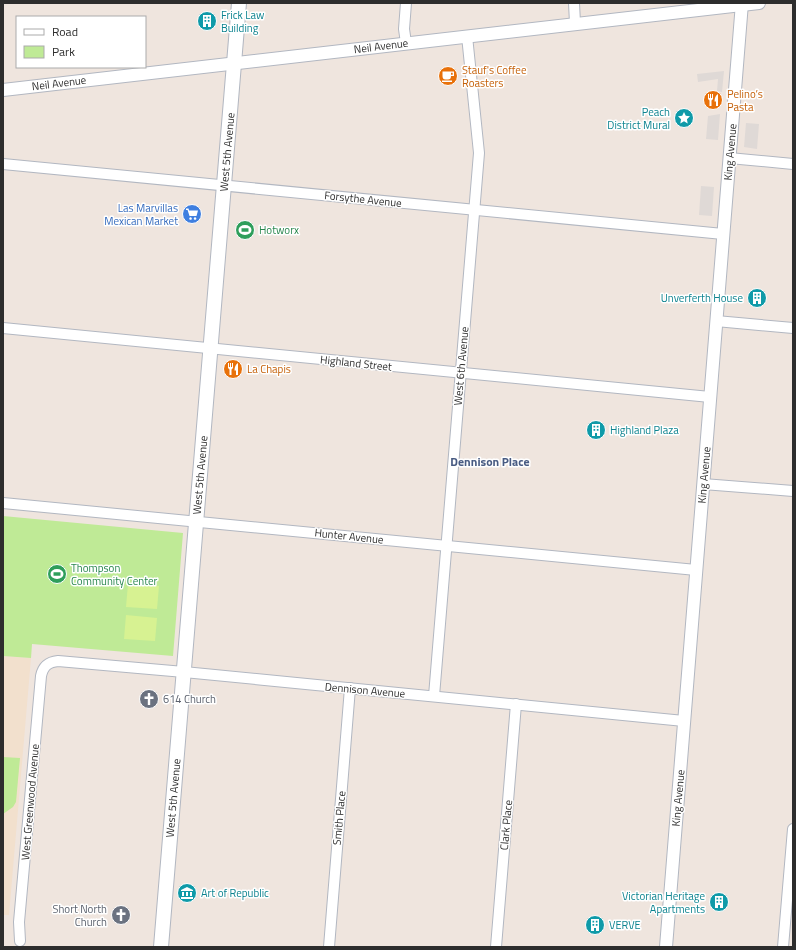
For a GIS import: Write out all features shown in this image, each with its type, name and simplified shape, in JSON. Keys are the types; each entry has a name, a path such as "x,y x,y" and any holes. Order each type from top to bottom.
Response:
{"main road":[{"name":"West 5th Avenue","path":"161,947 239,3"}],"street":[{"path":"406,3 404,29 406,43"},
{"path":"574,3 575,23"},
{"name":"Neil Avenue","path":"3,90 759,3"},
{"name":"King Avenue","path":"666,947 742,4"},
{"name":"West 6th Avenue","path":"434,696 478,153 478,135 467,36"},
{"path":"729,158 793,164"},
{"name":"Forsythe Avenue","path":"3,164 723,234"},
{"path":"716,321 793,328"},
{"name":"Highland Street","path":"3,328 710,397"},
{"path":"703,484 793,491"},
{"name":"Hunter Avenue","path":"3,503 696,570"},
{"name":"Dennison Avenue","path":"47,664 58,661 184,672 684,721"},
{"name":"West Greenwood Avenue","path":"20,941 19,922 41,676 47,664"},
{"name":"Smith Place","path":"328,947 350,688"},
{"name":"Clark Place","path":"496,947 516,704"},
{"path":"782,947 793,829"}],"shaded area":[{"path":"724,71 722,92 717,91 718,79 698,82 697,74"},
{"path":"720,114 718,140 706,139 708,116"},
{"path":"746,123 759,124 757,149 744,147"},
{"path":"701,186 714,187 712,216 699,215"},
{"path":"3,656 31,658 9,915 3,915"}],"green space":[{"path":"3,516 183,533 173,656 32,644 31,658 3,656"},
{"path":"128,584 159,586 157,609 126,607"},
{"path":"126,615 157,618 155,641 124,639"},
{"path":"3,757 20,758 16,802 13,807 3,814"}],"place":[{"name":"Frick Law Building","path":"207,21"},
{"name":"Stauf's Coffee Roasters","path":"448,76"},
{"name":"Pelino’s Pasta","path":"713,100"},
{"name":"Peach District Mural","path":"684,118"},
{"name":"Las Marvillas Mexican Market","path":"192,214"},
{"name":"Hotworx","path":"245,230"},
{"name":"Unverferth House","path":"757,298"},
{"name":"La Chapis","path":"233,369"},
{"name":"Highland Plaza","path":"596,430"},
{"name":"Thompson Community Center","path":"57,574"},
{"name":"614 Church","path":"149,699"},
{"name":"Art of Republic","path":"187,893"},
{"name":"Victorian Heritage Apartments","path":"719,902"},
{"name":"Short North Church","path":"121,915"},
{"name":"VERVE","path":"595,925"}],"district":[{"name":"Dennison Place","path":"490,461"}]}
